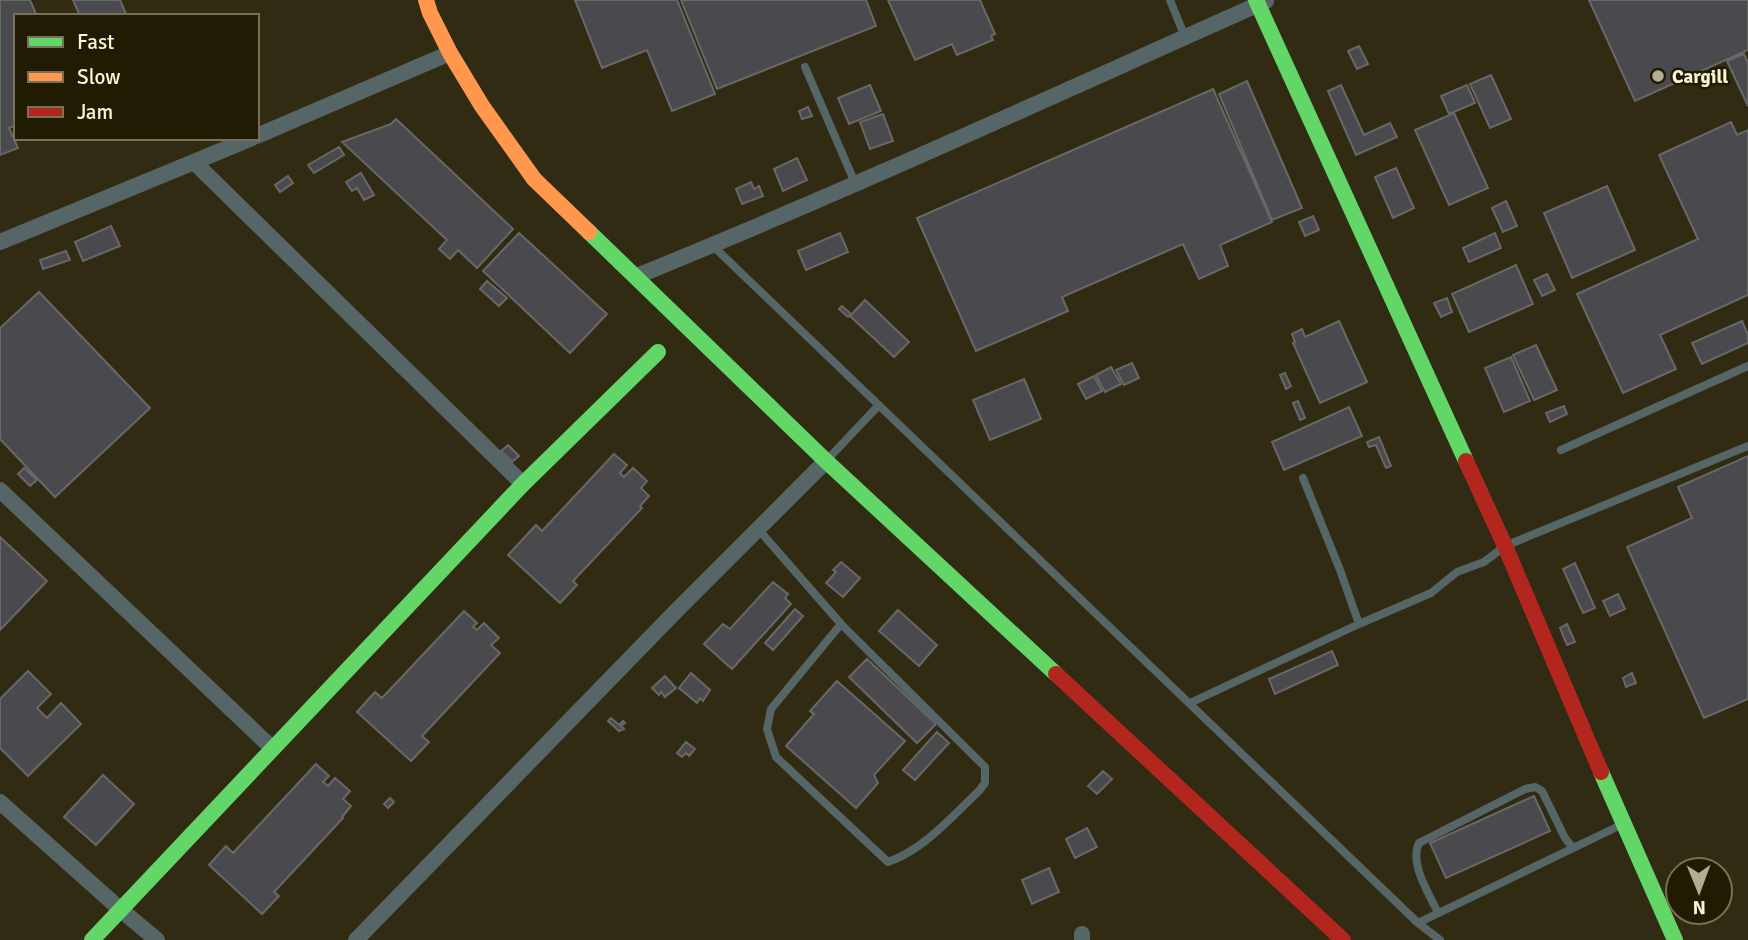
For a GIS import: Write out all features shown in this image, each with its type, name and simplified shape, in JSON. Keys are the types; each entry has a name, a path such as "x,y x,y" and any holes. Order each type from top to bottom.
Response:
{"street":[{"path":"426,0 450,53 482,106 534,179 826,461 1343,940"},
{"path":"637,276 855,183 1260,1 1505,546 1675,940"},
{"path":"259,135 450,53"},
{"path":"0,242 247,140"},
{"path":"195,163 523,484"},
{"path":"92,940 523,484 658,352"},
{"path":"356,940 668,619 826,461"},
{"path":"0,490 272,748"},
{"path":"0,802 157,940"}],"lane":[{"path":"1170,0 1185,37"},
{"path":"805,67 855,183"},
{"path":"713,245 1418,923 1440,940"},
{"path":"1561,450 1748,366"},
{"path":"826,461 879,405"},
{"path":"1190,703 1431,593 1457,572 1484,562 1505,546 1748,446"},
{"path":"1303,478 1359,624"},
{"path":"758,529 841,624 985,766 985,783 979,790 917,848 888,862 776,757 767,729 771,709 841,624"},
{"path":"1438,913 1416,864 1415,851 1419,843 1525,789 1535,787 1542,791 1573,848"},
{"path":"1418,923 1623,824"}],"building":[{"path":"0,0 30,0 36,14 14,14 14,126 9,128 18,148 0,155"},
{"path":"73,0 120,0 126,14 79,14"},
{"path":"575,0 677,0 715,94 672,111 647,50 602,68"},
{"path":"681,0 866,0 876,26 717,89"},
{"path":"888,0 980,0 995,34 991,36 993,40 957,55 952,44 915,60"},
{"name":"Cargill","path":"1589,0 1748,0 1748,50 1635,101"},
{"path":"1359,46 1368,64 1357,69 1348,51"},
{"path":"1744,54 1748,63 1748,106 1727,61"},
{"path":"1491,75 1511,119 1490,128 1470,84"},
{"path":"1247,81 1302,208 1272,220 1219,94"},
{"path":"870,85 881,111 849,124 838,98"},
{"path":"1341,85 1364,135 1390,123 1397,137 1356,155 1328,91"},
{"path":"1467,85 1475,103 1449,114 1441,96"},
{"path":"1213,89 1272,222 1220,245 1228,266 1199,279 1183,244 1062,297 1068,311 976,351 917,218"},
{"path":"808,107 812,116 802,119 799,111"},
{"path":"1454,113 1488,188 1449,205 1415,130"},
{"path":"883,114 893,141 870,149 860,122"},
{"path":"396,119 513,229 477,268 458,250 450,259 439,249 447,240 342,142 391,124"},
{"path":"1731,122 1737,135 1748,130 1748,295 1660,335 1676,369 1623,393 1577,294 1698,239 1659,155"},
{"path":"339,147 344,155 314,173 308,165"},
{"path":"797,158 807,180 783,191 774,169"},
{"path":"1396,168 1414,208 1393,218 1375,177"},
{"path":"361,173 374,195 364,200 357,188 352,191 346,182"},
{"path":"288,176 293,183 280,192 275,185"},
{"path":"751,182 754,189 759,186 763,196 742,204 736,189"},
{"path":"1607,186 1635,250 1572,278 1544,213"},
{"path":"1506,201 1517,226 1503,232 1492,208"},
{"path":"1313,216 1319,230 1305,236 1299,222"},
{"path":"111,226 120,246 83,261 75,242"},
{"path":"519,233 607,314 570,353 483,271"},
{"path":"840,233 848,252 806,270 798,251"},
{"path":"1495,233 1501,248 1469,262 1463,248"},
{"path":"66,251 70,260 43,269 40,260"},
{"path":"1516,265 1533,304 1469,332 1452,294"},
{"path":"1547,274 1555,290 1542,296 1534,280"},
{"path":"487,281 507,298 499,306 480,289"},
{"path":"39,292 150,408 55,497 0,439 0,328"},
{"path":"1447,298 1452,312 1441,317 1434,303"},
{"path":"865,300 909,342 894,357 850,316"},
{"path":"842,306 851,314 848,317 839,309"},
{"path":"1339,321 1367,382 1320,403 1293,343 1292,334 1302,329 1305,337"},
{"path":"1742,321 1748,335 1748,343 1702,364 1692,343"},
{"path":"1536,345 1557,390 1534,400 1513,355"},
{"path":"1511,357 1530,401 1504,412 1485,368"},
{"path":"1132,363 1139,378 1124,385 1116,370"},
{"path":"1111,367 1121,384 1105,392 1096,375"},
{"path":"1285,373 1291,386 1286,389 1280,375"},
{"path":"1094,376 1102,391 1086,399 1078,384"},
{"path":"1024,379 1041,419 990,440 973,400"},
{"path":"1298,401 1305,418 1300,420 1293,403"},
{"path":"1564,406 1567,414 1550,422 1546,413"},
{"path":"1349,407 1362,436 1284,470 1272,442"},
{"path":"1379,437 1391,466 1386,468 1376,445 1369,447 1367,442"},
{"path":"508,445 519,456 512,462 501,451"},
{"path":"614,454 627,465 620,473 624,477 633,468 647,481 641,488 649,496 640,506 642,508 573,581 577,585 560,603 508,555 536,525 542,531"},
{"path":"1748,456 1748,699 1704,718 1627,547 1692,518 1678,487"},
{"path":"24,468 37,480 30,486 18,474"},
{"path":"0,537 47,581 0,630"},
{"path":"841,562 860,578 843,597 826,583"},
{"path":"1575,563 1595,608 1583,613 1563,569"},
{"path":"773,582 788,594 785,598 791,604 732,669 704,644 723,624 730,629"},
{"path":"1618,594 1625,609 1610,616 1603,601"},
{"path":"795,609 803,616 773,650 765,643"},
{"path":"898,610 937,645 919,666 879,631"},
{"path":"464,611 477,623 473,627 477,630 484,623 499,638 491,645 500,653 422,736 429,742 411,761 357,712 375,692 382,698"},
{"path":"1567,624 1575,642 1567,645 1560,628"},
{"path":"1332,651 1338,665 1275,694 1269,679"},
{"path":"867,659 936,724 917,743 849,677"},
{"path":"28,671 51,694 37,708 47,718 61,703 81,724 28,776 0,748 0,699"},
{"path":"691,673 710,690 703,701 700,698 697,703 679,688"},
{"path":"1632,673 1636,683 1626,687 1623,678"},
{"path":"665,676 676,688 665,697 652,688"},
{"path":"837,681 905,741 874,775 878,783 856,808 786,746 814,714 810,711"},
{"path":"611,718 619,725 623,721 625,723 621,726 624,729 619,731 608,721"},
{"path":"937,732 949,743 915,780 903,770"},
{"path":"686,742 695,749 689,756 686,753 682,757 677,753"},
{"path":"316,764 329,776 323,782 328,786 335,778 350,791 343,799 351,806 274,892 279,896 262,914 209,865 226,846 233,853"},
{"path":"1103,771 1112,779 1097,794 1088,786"},
{"path":"103,775 134,804 96,845 64,817"},
{"path":"1534,796 1550,831 1446,878 1430,843"},
{"path":"390,798 394,802 388,808 384,804"},
{"path":"1087,828 1097,847 1075,858 1066,839"},
{"path":"1049,868 1059,892 1032,904 1022,880"}],"traffic: fast":[{"path":"1256,0 1466,461"},
{"path":"589,232 826,461 1056,674"},
{"path":"92,940 523,484 658,352"},
{"path":"1601,772 1675,940"}],"traffic: slow":[{"path":"426,0 450,53 482,106 534,179 589,232"}],"traffic: jam":[{"path":"1466,461 1601,772"},
{"path":"1056,674 1343,940"}],"place":[{"name":"Cargill","path":"1658,76"}]}
